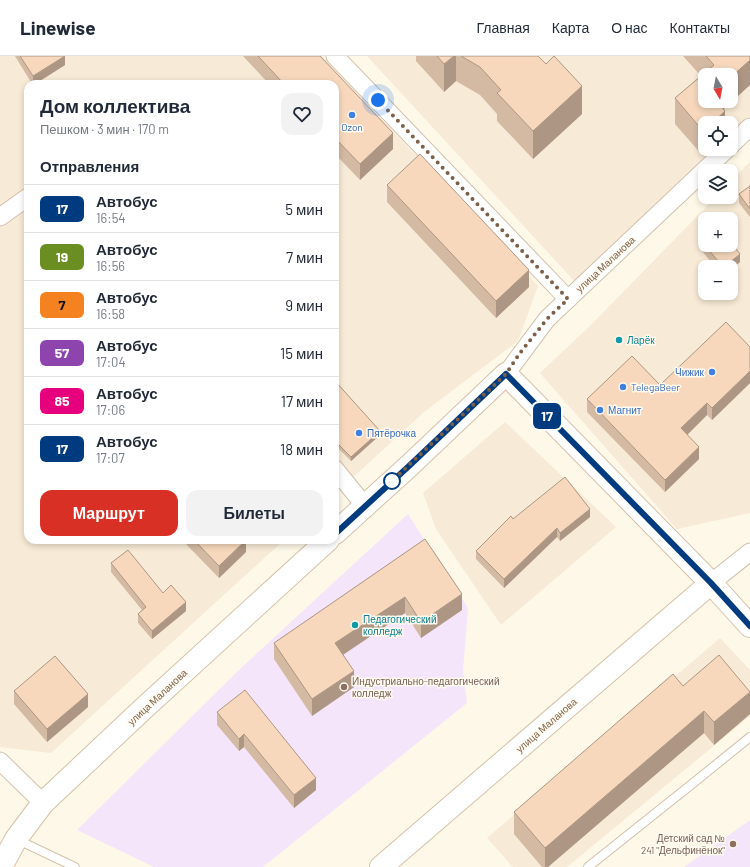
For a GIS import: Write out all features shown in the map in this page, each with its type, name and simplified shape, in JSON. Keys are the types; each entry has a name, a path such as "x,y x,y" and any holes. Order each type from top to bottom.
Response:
{"street":[{"path":"335,56 568,299"},
{"path":"738,139 750,128"},
{"name":"улица Маланова","path":"339,530 506,374 520,353 547,319 720,156"},
{"path":"0,217 24,200"},
{"path":"506,374 711,583 750,626"},
{"path":"339,474 365,506"},
{"name":"улица Маланова","path":"1,867 16,839 43,803 143,709 324,544"},
{"path":"711,583 750,552"},
{"name":"улица Маланова","path":"390,862 711,583"},
{"path":"0,761 43,803"}],"lane":[{"path":"588,867 750,737"},
{"path":"16,839 75,867"}],"shaded area":[{"path":"0,56 323,56 538,286 518,341 424,412 339,490 339,80 24,80 24,544 280,544 51,753 0,747"},
{"path":"367,56 750,56 750,123 738,134 738,116 698,116 698,156 714,156 706,164 698,164 698,171 577,284"},
{"path":"750,162 750,513 677,529 540,373 590,326 698,215 698,252 738,252 738,212 701,212 709,204 738,204 738,174"},
{"path":"505,422 616,527 501,625 436,529 423,493"},
{"name":"Индустриально-педагогический колледж","path":"408,514 468,608 463,671 467,703 263,867 154,867 77,830 240,669"},
{"path":"720,638 750,670 750,716 567,867 513,867 487,838"},
{"name":"Детский сад № 241 \"Дельфинёнок\"","path":"750,820 750,867 684,867"}],"building":[{"path":"20,56 65,56 33,76"},
{"path":"258,56 320,56 393,133 360,164 339,142 339,80 280,80"},
{"path":"437,56 454,56 444,64"},
{"path":"461,56 538,56 546,64 554,56 582,86 533,131 497,93 501,90 480,67"},
{"path":"706,56 750,56 750,60 738,71 738,68 710,68 714,65"},
{"path":"698,79 698,108 723,108 725,111 720,116 698,116 698,125 675,98"},
{"path":"420,154 529,270 496,301 387,185"},
{"path":"750,186 750,209 739,194"},
{"path":"710,252 738,252 740,254 733,260 717,260"},
{"path":"726,322 750,347 750,371 712,408 707,403 681,428 699,447 665,480 587,399 632,356 660,385"},
{"path":"339,385 380,431 351,457 339,445"},
{"path":"565,477 590,509 560,533 557,528 504,579 476,551 511,516 513,519"},
{"name":"Педагогический колледж","path":"425,539 462,594 421,622 405,597 335,643 354,671 312,699 274,643"},
{"path":"198,544 242,544 219,566"},
{"path":"128,550 163,593 171,585 186,602 152,631 138,614 146,607 111,563"},
{"path":"719,655 750,692 714,722 704,711 545,848 514,812 673,674 683,686"},
{"path":"55,656 88,694 47,729 14,691"},
{"path":"245,690 316,778 294,795 244,734 239,739 217,712"}],"bus line":[{"name":"17","path":"339,530 506,374 711,583 750,626"}],"place":[{"name":"Ozon","path":"352,115"},
{"name":"Ларёк","path":"619,340"},
{"name":"Чижик","path":"712,372"},
{"name":"TelegaBeer","path":"623,387"},
{"name":"Магнит","path":"600,410"},
{"name":"Пятёрочка","path":"359,433"},
{"name":"Педагогический колледж","path":"355,625"},
{"name":"Индустриально-педагогический колледж","path":"344,687"},
{"name":"Детский сад № 241 \"Дельфинёнок\"","path":"733,844"}],"route":[{"path":"378,100 568,299 547,319 520,353 506,374 392,481"}]}
